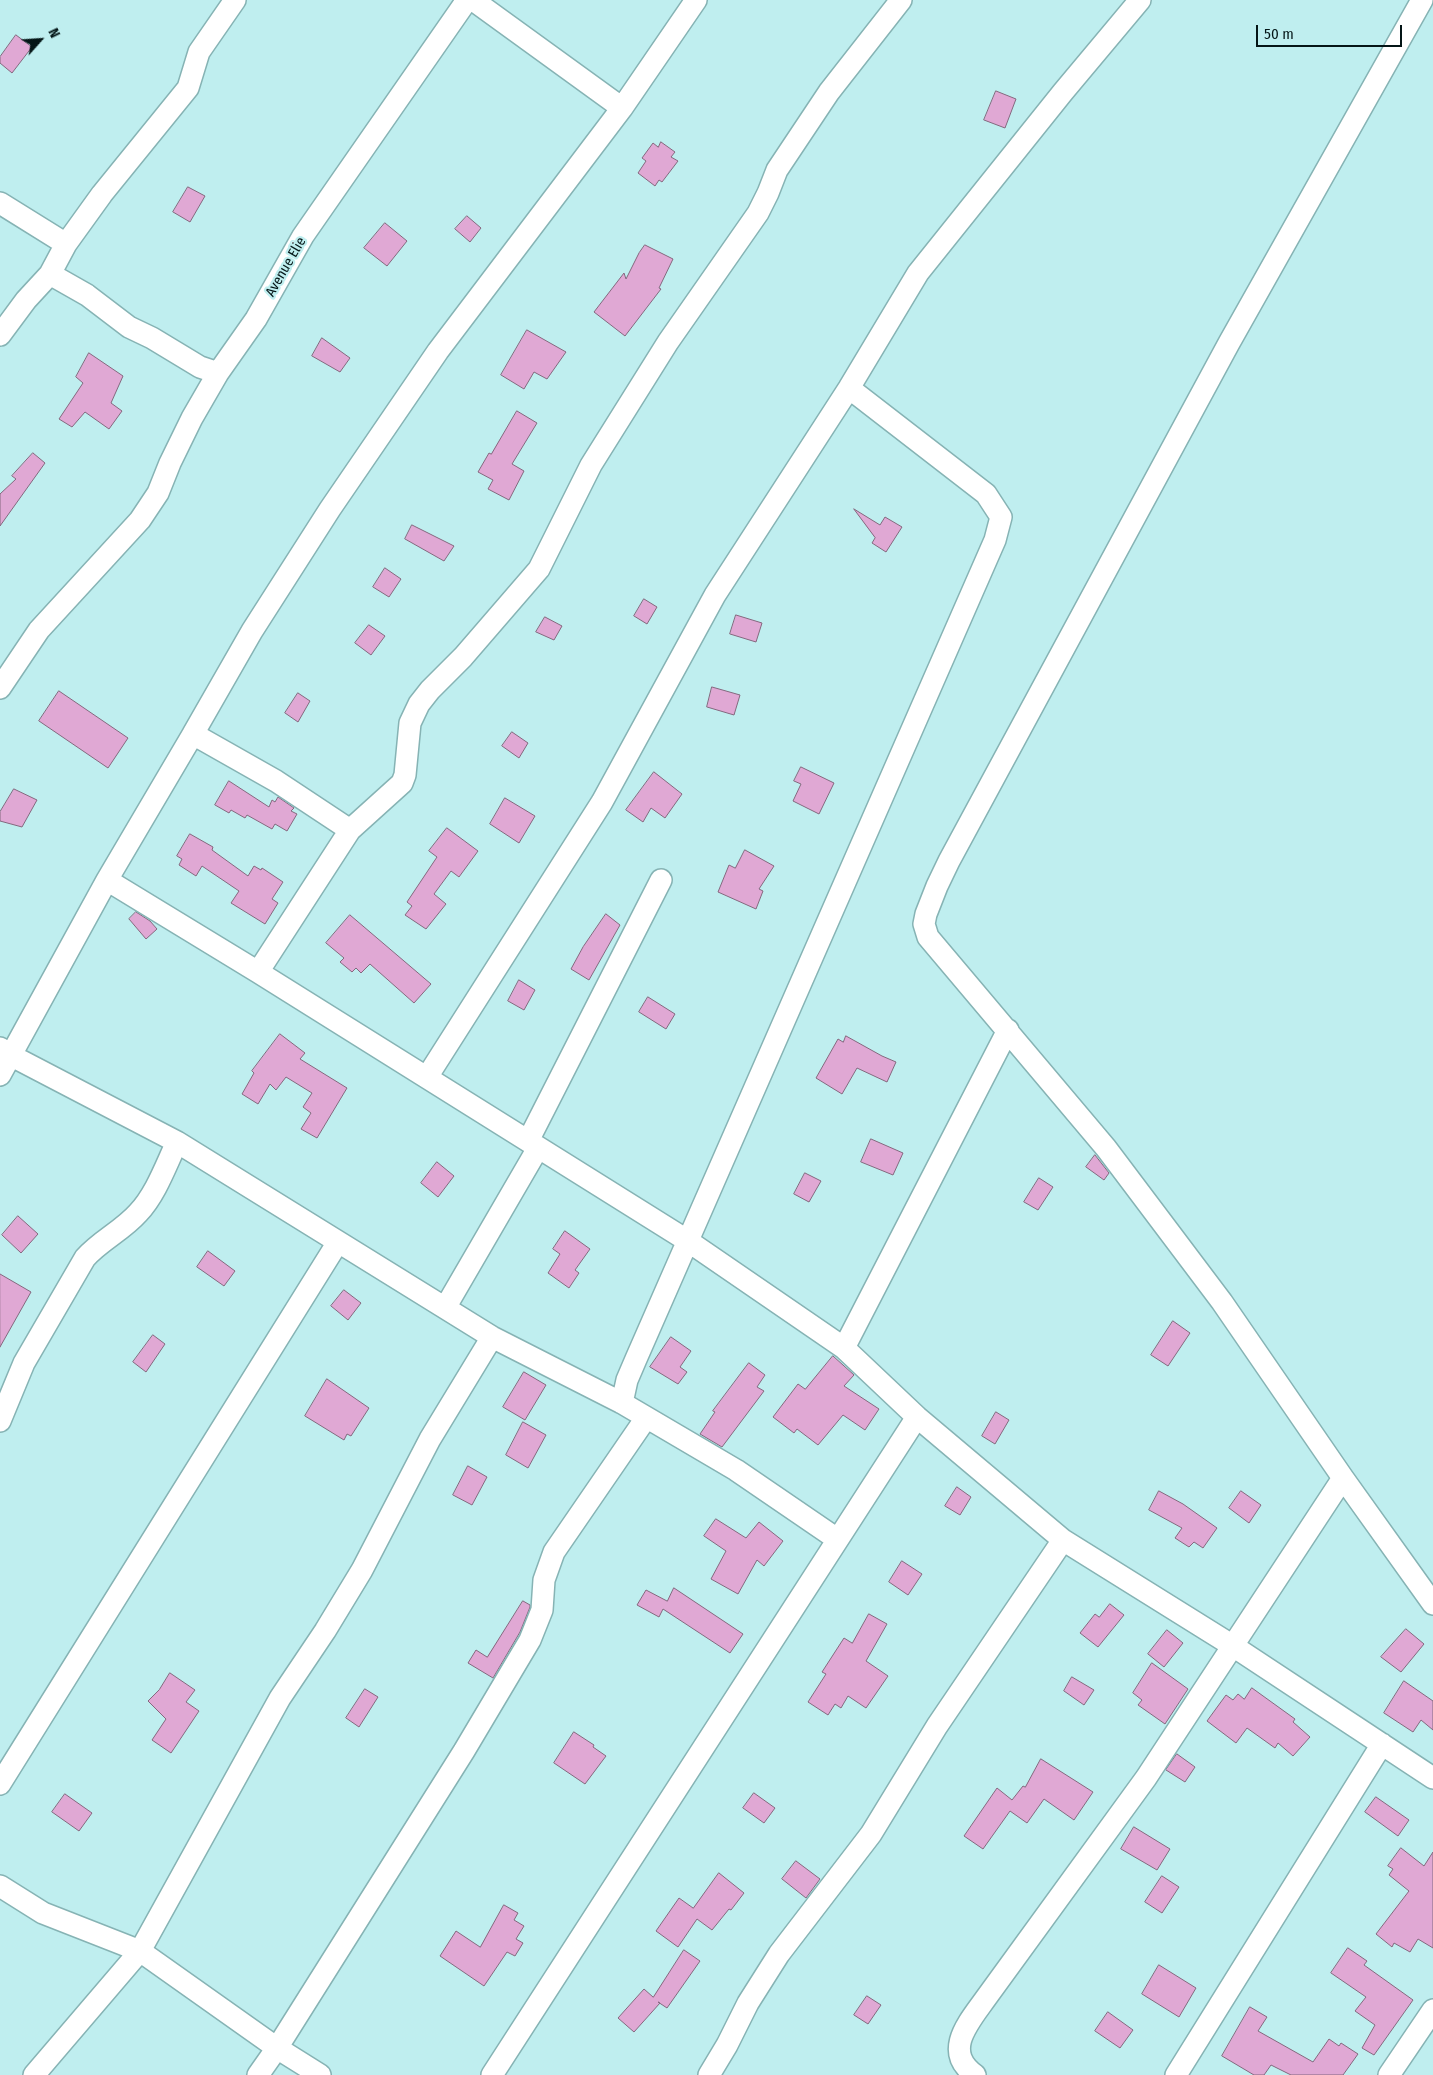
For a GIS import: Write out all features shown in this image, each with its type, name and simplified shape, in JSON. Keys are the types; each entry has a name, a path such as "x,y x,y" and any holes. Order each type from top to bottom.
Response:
{"street":[{"name":"Avenue Elie","path":"0,688 39,630 140,520 158,493 192,418 218,373 256,319 303,236 467,0"},
{"path":"473,0 622,108"},
{"path":"0,1075 6,1052 252,630 314,534 438,351 622,108 696,0"},
{"path":"258,972 350,830 402,783 405,776 410,723 419,704 430,690 463,657 538,569 592,465 668,342 758,213 768,193 776,170 829,92 901,0"},
{"path":"427,1077 602,802 715,595 849,388 918,273 1063,92 1140,0"},
{"path":"0,335 26,300 50,274 66,244 102,194 188,88 199,52 224,4"},
{"path":"1421,5 1229,343 937,886 924,924 928,937 1106,1148 1210,1286 1433,1604"},
{"path":"0,203 66,244"},
{"path":"50,274 87,295 130,327 200,367 218,373"},
{"path":"622,1403 627,1380 995,540 1001,517 986,494 849,388"},
{"path":"193,734 276,781 350,830"},
{"path":"107,880 427,1077 688,1242 844,1348 917,1417 1063,1540 1233,1646 1433,1778"},
{"path":"445,1308 533,1144 661,880"},
{"path":"844,1348 1008,1030"},
{"path":"6,1052 177,1142 492,1337 622,1403 736,1470 837,1539"},
{"path":"0,1421 24,1363 85,1258 97,1245 139,1213 148,1200 177,1142"},
{"path":"0,1784 338,1242"},
{"path":"34,2075 140,1951 280,1698 325,1631 362,1570 430,1439 492,1337"},
{"path":"492,2075 917,1417"},
{"path":"258,2075 277,2048 464,1751 530,1640 542,1610 544,1580 554,1552 646,1418"},
{"path":"975,2075 964,2067 958,2050 964,2031 1146,1778 1343,1478"},
{"path":"709,2075 727,2046 748,2003 779,1954 871,1834 936,1726 1063,1540"},
{"path":"1176,2075 1382,1744"},
{"path":"0,1886 44,1913 140,1951 277,2048 320,2075"},
{"path":"1389,2075 1433,2010"}],"building":[{"path":"16,35 32,47 12,73 0,63 0,57"},
{"path":"996,91 1016,99 1005,128 984,120"},
{"path":"661,142 675,152 671,157 678,161 662,182 659,180 655,186 638,173 646,161 642,158 653,143 658,147"},
{"path":"188,187 205,196 190,222 173,212"},
{"path":"467,216 481,228 470,242 455,229"},
{"path":"385,223 407,241 387,266 364,248"},
{"path":"645,245 673,259 659,288 661,289 625,336 594,312 624,273 626,279"},
{"path":"527,330 566,352 547,379 534,372 524,389 501,375"},
{"path":"322,338 350,358 340,372 312,356"},
{"path":"89,353 123,376 111,403 122,411 109,429 85,412 72,427 59,419 83,383 76,377"},
{"path":"517,411 537,423 512,464 524,471 509,500 488,489 493,480 478,472"},
{"path":"33,453 45,463 0,526 0,494 16,479 12,476"},
{"path":"854,509 880,525 885,517 902,527 886,552 872,543 875,538"},
{"path":"412,525 454,546 444,561 405,539"},
{"path":"385,568 401,579 389,597 373,587"},
{"path":"644,599 657,607 647,624 634,616"},
{"path":"736,615 762,623 756,642 730,634"},
{"path":"545,617 562,626 554,640 536,632"},
{"path":"369,625 385,636 371,655 355,643"},
{"path":"712,687 740,695 734,715 707,707"},
{"path":"59,691 128,738 108,768 39,721"},
{"path":"298,693 310,701 298,722 285,713"},
{"path":"512,732 528,743 519,758 502,746"},
{"path":"801,767 834,783 819,814 793,801 801,784 794,781"},
{"path":"654,772 682,794 665,818 651,808 643,822 626,810"},
{"path":"229,781 269,807 272,800 275,802 278,797 294,808 291,811 297,814 287,831 275,824 272,829 247,815 245,818 231,810 229,813 215,805"},
{"path":"14,789 37,800 22,827 0,821 0,812"},
{"path":"505,798 535,816 519,843 490,824"},
{"path":"447,828 478,851 459,877 451,871 434,894 446,904 426,929 405,915 412,906 407,902 437,857 429,851"},
{"path":"190,834 213,847 212,850 248,876 254,866 261,870 262,868 283,882 272,899 278,903 265,924 231,903 239,891 202,866 196,876 179,865 182,859 177,856"},
{"path":"745,850 774,866 759,889 763,891 756,909 718,892 729,865 735,868"},
{"path":"136,912 150,921 157,929 146,939 129,919"},
{"path":"606,914 620,925 589,980 571,969 583,947"},
{"path":"350,915 431,984 414,1003 370,964 361,973 356,968 352,972 340,962 344,958 326,943"},
{"path":"519,980 535,990 524,1010 508,1001"},
{"path":"648,997 675,1014 666,1029 639,1012"},
{"path":"280,1034 305,1053 300,1059 347,1088 317,1138 301,1129 311,1113 303,1107 312,1093 286,1077 276,1090 270,1084 258,1104 242,1094 254,1073 252,1071"},
{"path":"846,1036 896,1062 887,1082 857,1068 842,1094 816,1078 838,1039 843,1042"},
{"path":"871,1139 903,1153 893,1175 861,1162"},
{"path":"1095,1155 1109,1173 1104,1180 1086,1167"},
{"path":"437,1162 454,1176 438,1197 421,1183"},
{"path":"805,1173 821,1181 809,1202 794,1194"},
{"path":"1039,1178 1053,1187 1038,1210 1024,1202"},
{"path":"18,1216 38,1234 21,1253 2,1235"},
{"path":"565,1231 590,1249 575,1270 579,1273 569,1288 548,1273 560,1254 553,1249"},
{"path":"208,1251 235,1271 224,1286 197,1267"},
{"path":"0,1274 31,1292 0,1347"},
{"path":"344,1290 361,1303 348,1320 331,1306"},
{"path":"1173,1321 1190,1333 1168,1366 1151,1355"},
{"path":"153,1335 165,1344 146,1372 133,1362"},
{"path":"671,1337 691,1351 680,1367 687,1372 678,1384 650,1367"},
{"path":"833,1356 854,1375 844,1386 879,1409 865,1430 843,1415 818,1445 797,1429 794,1433 773,1417 798,1384 805,1389"},
{"path":"749,1363 765,1375 757,1387 764,1391 722,1447 700,1434 715,1412 713,1411"},
{"path":"524,1372 546,1385 525,1420 503,1407"},
{"path":"327,1379 369,1408 351,1436 347,1434 344,1440 305,1416"},
{"path":"996,1412 1009,1420 995,1444 982,1436"},
{"path":"523,1422 546,1435 528,1468 506,1455"},
{"path":"468,1466 487,1477 472,1505 453,1495"},
{"path":"957,1487 971,1497 960,1515 945,1506"},
{"path":"1159,1491 1183,1504 1217,1528 1203,1548 1194,1542 1189,1547 1175,1538 1182,1528 1149,1510"},
{"path":"1241,1491 1261,1505 1249,1523 1229,1508"},
{"path":"716,1519 746,1538 759,1522 783,1541 764,1566 757,1560 738,1594 711,1579 726,1551 704,1536"},
{"path":"902,1561 922,1574 908,1595 889,1582"},
{"path":"674,1588 743,1634 730,1653 663,1609 659,1617 637,1605 646,1590 667,1601"},
{"path":"523,1601 530,1605 530,1607 520,1632 493,1678 468,1663 476,1650 487,1657"},
{"path":"1110,1604 1124,1615 1098,1647 1080,1633 1095,1614 1099,1617"},
{"path":"869,1614 887,1624 866,1661 888,1676 866,1708 848,1696 841,1708 835,1704 828,1715 808,1702 826,1674 822,1672 844,1638 852,1643"},
{"path":"1406,1629 1424,1644 1401,1672 1381,1657"},
{"path":"1167,1630 1183,1643 1164,1667 1148,1654"},
{"path":"1152,1663 1188,1689 1165,1724 1138,1705 1142,1700 1133,1693"},
{"path":"170,1673 195,1690 186,1702 199,1711 171,1753 152,1740 166,1719 148,1701 159,1690"},
{"path":"1072,1677 1094,1690 1084,1705 1064,1691"},
{"path":"1404,1681 1433,1701 1433,1730 1421,1720 1413,1732 1384,1713"},
{"path":"1252,1688 1295,1719 1293,1722 1310,1737 1293,1756 1278,1743 1275,1748 1247,1728 1236,1743 1207,1721 1226,1695 1233,1700 1238,1694 1244,1699"},
{"path":"365,1689 378,1697 359,1727 346,1718"},
{"path":"574,1732 594,1745 593,1747 606,1756 585,1784 554,1763"},
{"path":"1177,1754 1195,1767 1185,1782 1166,1770"},
{"path":"1041,1759 1093,1792 1074,1820 1044,1799 1027,1823 1010,1811 983,1849 964,1836 997,1788 1012,1800 1023,1786 1025,1787"},
{"path":"754,1793 775,1808 764,1823 743,1808"},
{"path":"65,1794 92,1813 79,1831 52,1812"},
{"path":"1376,1797 1409,1820 1398,1836 1365,1812"},
{"path":"1134,1827 1170,1849 1157,1870 1121,1849"},
{"path":"1401,1848 1424,1866 1433,1852 1433,1948 1418,1939 1410,1952 1394,1943 1392,1947 1376,1934 1409,1891 1389,1875 1393,1869 1388,1866"},
{"path":"796,1861 820,1879 806,1898 782,1879"},
{"path":"719,1873 744,1893 712,1930 697,1919 678,1947 656,1931 679,1898 693,1908"},
{"path":"1162,1876 1179,1887 1162,1913 1145,1902"},
{"path":"504,1905 518,1913 514,1920 524,1926 516,1939 523,1943 515,1956 507,1952 484,1986 440,1956 456,1931 480,1947"},
{"path":"1348,1948 1367,1961 1364,1965 1413,2000 1374,2055 1362,2048 1375,2025 1355,2011 1366,1997 1331,1973"},
{"path":"684,1950 700,1961 667,2008 660,2003 634,2032 618,2018 644,1989 653,1997"},
{"path":"1159,1965 1196,1988 1179,2017 1142,1994"},
{"path":"867,1996 881,2005 868,2024 854,2015"},
{"path":"1250,2007 1267,2017 1258,2031 1313,2062 1329,2039 1339,2046 1341,2043 1358,2054 1343,2075 1291,2075 1271,2065 1264,2075 1254,2075 1222,2056"},
{"path":"1108,2012 1133,2030 1120,2048 1095,2031"}]}
